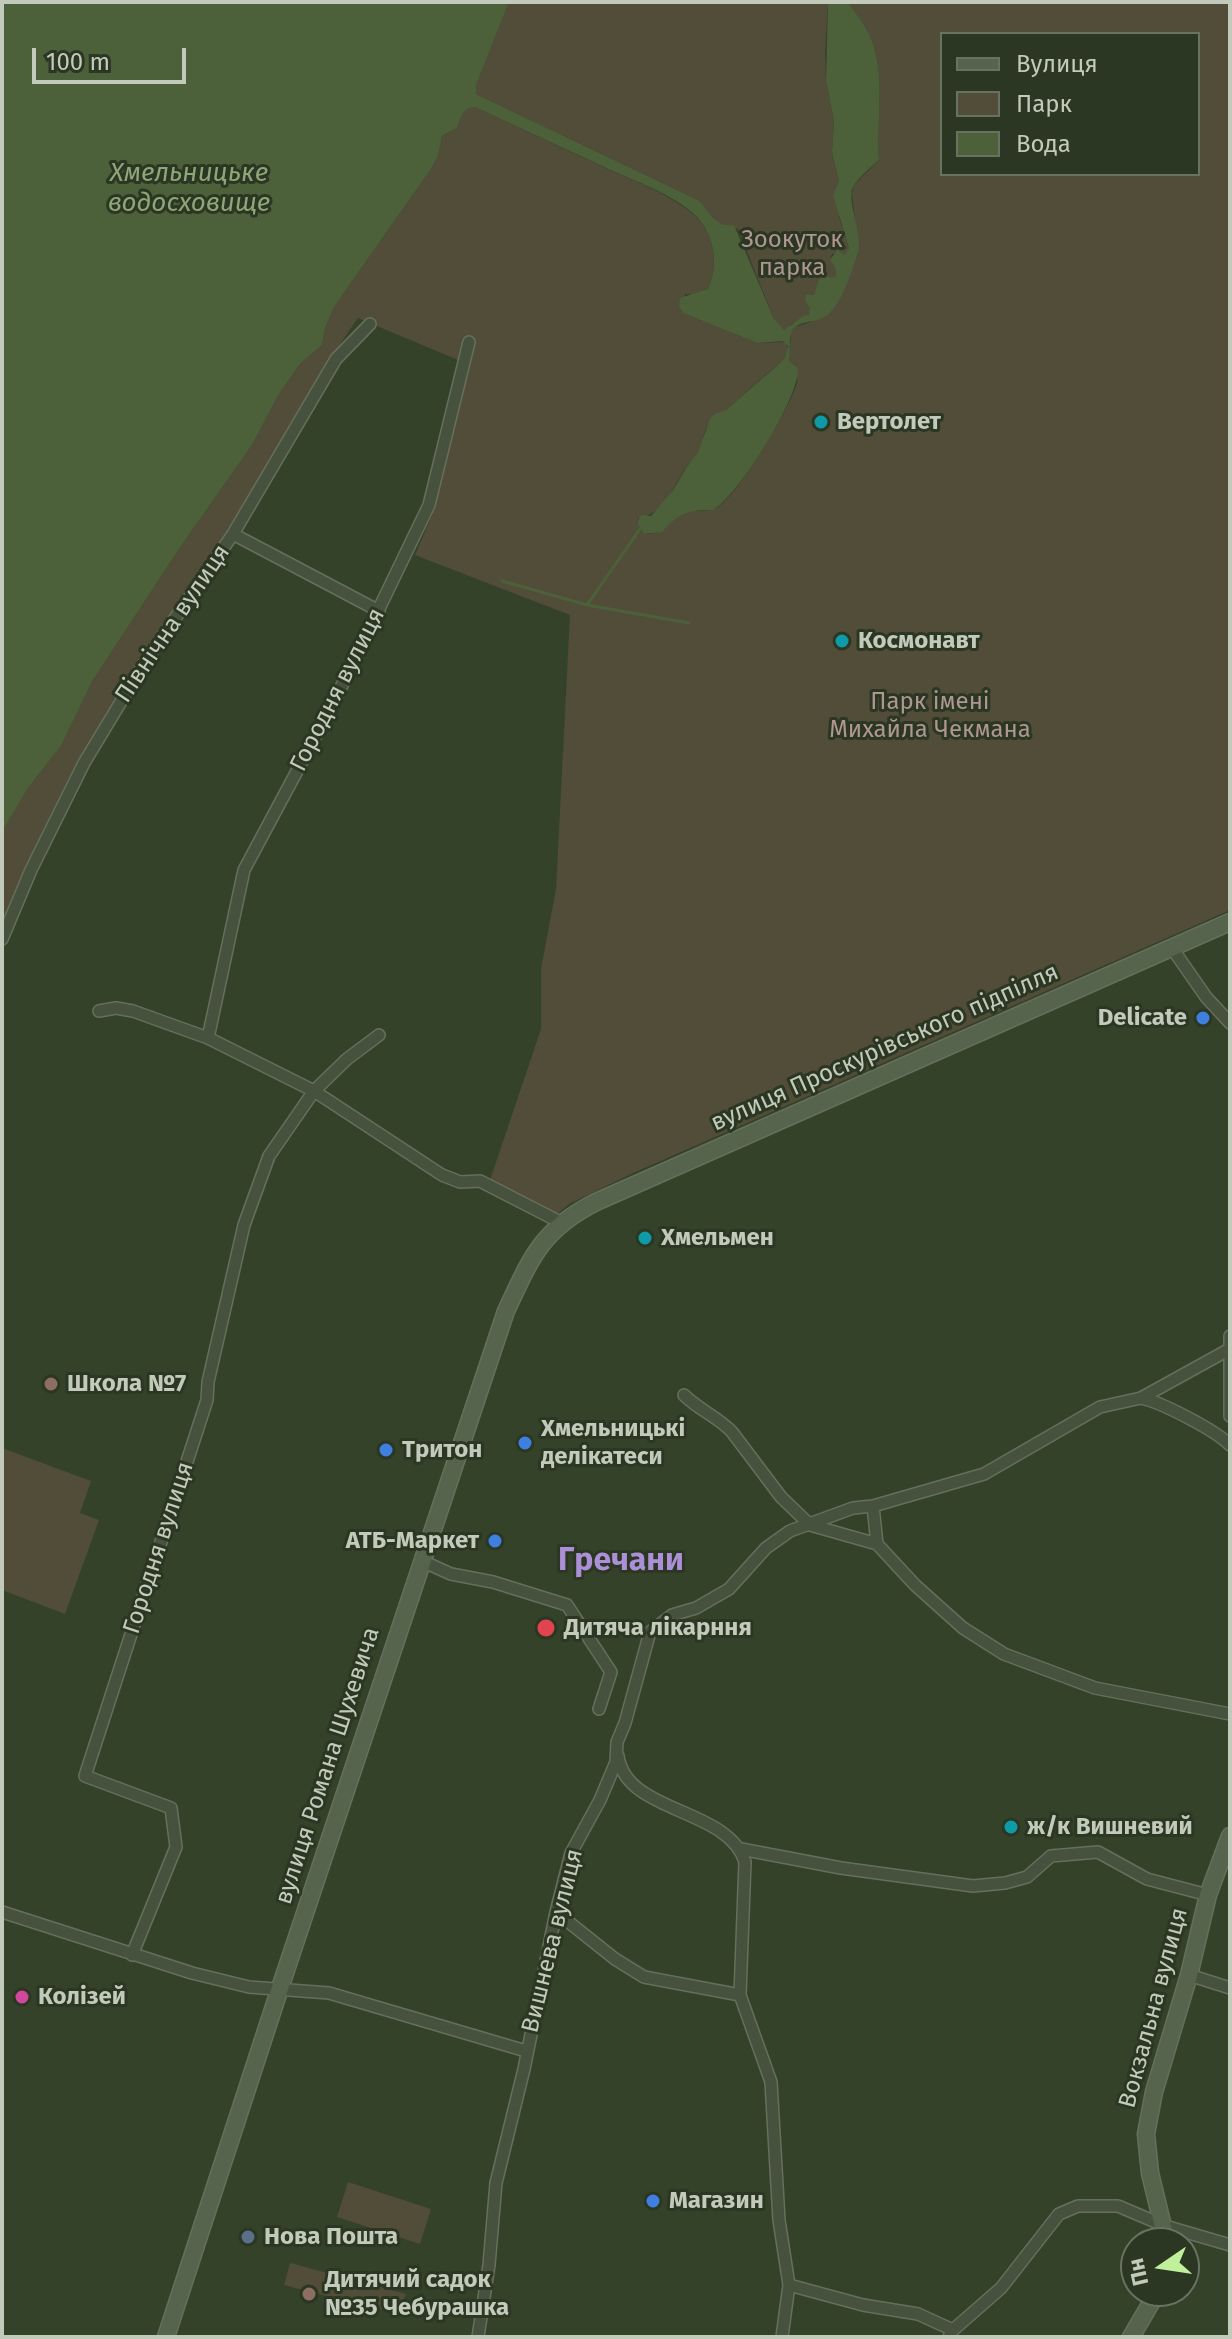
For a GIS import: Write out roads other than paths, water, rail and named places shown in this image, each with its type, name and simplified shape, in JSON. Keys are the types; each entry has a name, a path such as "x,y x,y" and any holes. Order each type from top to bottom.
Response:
{"main road":[{"name":"вулиця Проскурівського підпілля","path":"560,1222 596,1202 1230,922"},
{"name":"вулиця Романа Шухевича","path":"166,2337 506,1311 535,1253 560,1222"},
{"name":"Вокзальна вулиця","path":"1164,2227 1150,2173 1146,2134 1165,2049 1189,1975 1208,1895 1230,1836"},
{"path":"1131,2337 1149,2307"}],"street":[{"name":"Північна вулиця","path":"2,939 31,870 84,763 145,662 233,534 336,359 370,324"},
{"name":"Городня вулиця","path":"208,1038 244,870 334,702 429,505 469,342"},
{"path":"233,534 379,611"},
{"path":"1172,948 1206,997 1230,1023"},
{"path":"99,1011 116,1008 133,1011 208,1038 314,1091 442,1175 460,1182 480,1181 560,1222"},
{"path":"314,1091 347,1059 379,1035"},
{"name":"Городня вулиця","path":"132,1955 176,1847 171,1808 85,1776 207,1400 208,1382 244,1225 269,1156 314,1091"},
{"path":"1230,1336 1230,1416"},
{"name":"Вишнева вулиця","path":"478,2337 489,2265 496,2183 524,2069 556,1912 571,1853 600,1800 616,1762 617,1742 650,1632 672,1615 696,1608 729,1589 766,1548 790,1531 853,1508 873,1506 984,1474 1100,1407 1141,1398 1228,1350"},
{"path":"684,1395 696,1407 724,1423 781,1497 810,1525 877,1544 915,1585 963,1628 1004,1654 1095,1688 1230,1714"},
{"path":"1141,1398 1157,1401 1177,1415 1214,1432 1230,1445"},
{"path":"1230,1433 1230,1445"},
{"path":"873,1506 877,1544"},
{"path":"422,1561 451,1574 493,1582 567,1605 611,1672 599,1709"},
{"path":"617,1742 619,1762 626,1778 655,1799 729,1837 741,1849 745,1862 740,1995 771,2082 779,2220 789,2285 782,2337"},
{"path":"741,1849 841,1868 973,1886 1027,1877 1051,1856 1098,1852 1147,1879 1208,1895"},
{"path":"2,1912 132,1955 249,1987 329,1993 526,2051"},
{"path":"556,1912 615,1959 644,1977 740,1995"},
{"path":"1189,1975 1230,1988"},
{"path":"789,2285 863,2305 918,2314 951,2333 1001,2288 1059,2214 1078,2206 1118,2206 1153,2227"},
{"path":"1200,2240 1230,2245"}],"water":[{"name":"Хмельницьке водосховище","path":"2,2 509,2 476,85 476,94 700,201 718,222 734,225 774,319 784,330 809,315 806,295 814,295 823,276 835,278 836,270 830,259 838,250 844,255 849,248 833,195 839,182 832,152 834,121 826,81 828,2 848,2 869,34 879,80 879,160 858,180 851,194 859,240 857,256 845,288 832,310 826,316 799,325 792,331 789,361 798,368 796,382 779,422 738,486 713,510 684,514 662,532 644,534 637,523 641,515 651,516 674,489 698,452 710,419 726,410 785,358 788,346 783,341 757,343 683,313 679,306 680,298 708,289 714,261 707,232 696,216 678,202 477,108 469,109 463,114 457,128 442,136 438,156 431,169 334,307 322,345 300,364 279,394 252,445 93,680 61,746 28,788 2,832"}],"waterway":[{"path":"502,581 587,605 640,529"},
{"path":"587,605 689,623"}],"place":[{"name":"Вертолет","path":"821,422"},
{"name":"Космонавт","path":"842,641"},
{"name":"Delicate","path":"1203,1018"},
{"name":"Хмельмен","path":"645,1238"},
{"name":"Школа №7","path":"51,1384"},
{"name":"Хмельницькі делікатеси","path":"525,1443"},
{"name":"Тритон","path":"386,1450"},
{"name":"АТБ-Маркет","path":"495,1541"},
{"name":"Дитяча лікарння","path":"546,1628"},
{"name":"ж/к Вишневий","path":"1011,1827"},
{"name":"Колізей","path":"22,1997"},
{"name":"Магазин","path":"653,2201"},
{"name":"Нова Пошта","path":"248,2237"},
{"name":"Дитячий садок №35 Чебурашка","path":"309,2294"}],"district":[{"name":"Гречани","path":"621,1561"}],"park label":[{"name":"Зоокуток парка","path":"792,254"},
{"name":"Парк імені Михайла Чекмана","path":"930,716"}]}
